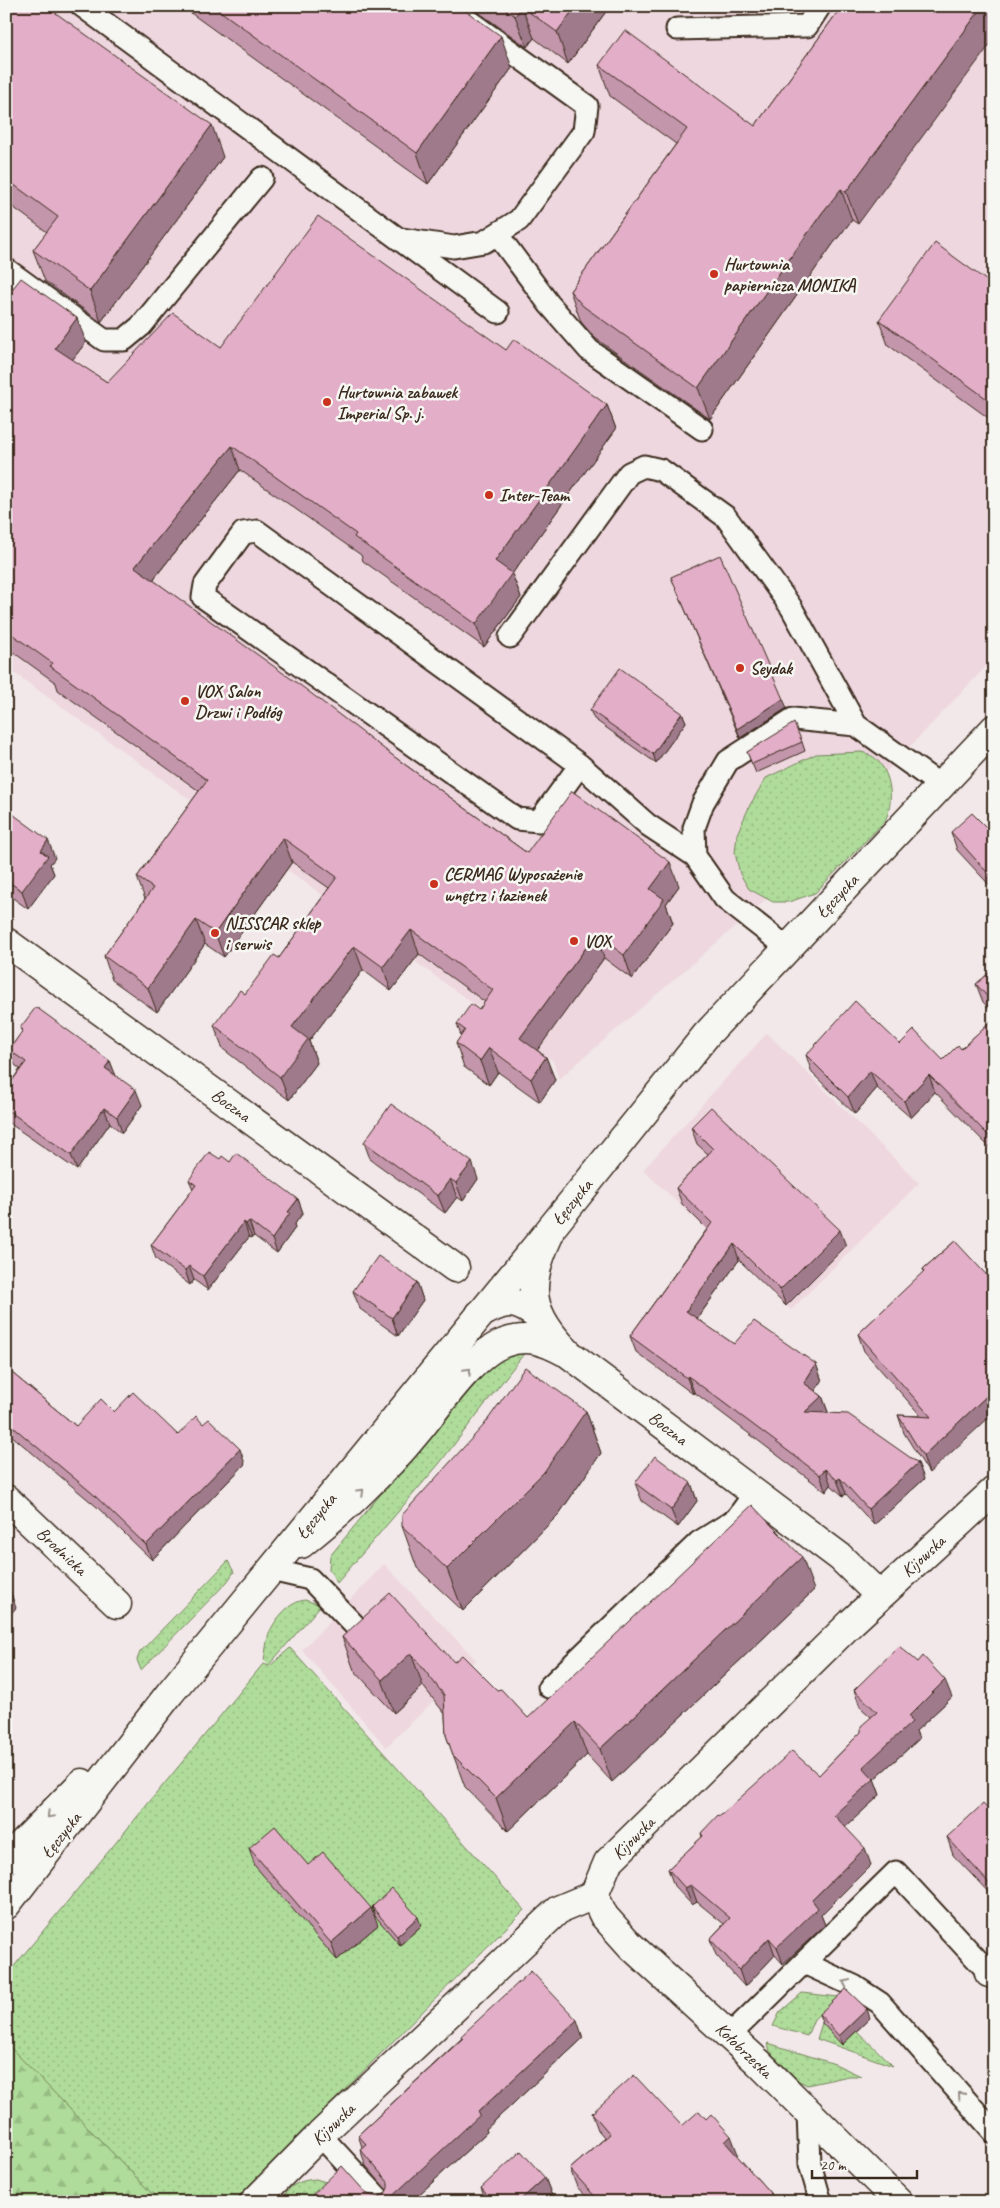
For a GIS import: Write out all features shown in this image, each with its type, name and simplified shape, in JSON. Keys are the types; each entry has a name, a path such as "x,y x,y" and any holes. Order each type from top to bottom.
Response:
{"street":[{"name":"Łęczycka","path":"6,1905 170,1693 707,1034 994,729"},
{"name":"Boczna","path":"6,942 455,1268"},
{"name":"Boczna","path":"555,1222 538,1258 533,1278 533,1296 539,1317 559,1344 569,1354 840,1557 880,1596"},
{"path":"480,1314 500,1303 513,1303 527,1308 539,1317"},
{"path":"271,1570 361,1493 415,1435 460,1380 493,1348 505,1342 532,1338 547,1342 569,1354"},
{"name":"Kijowska","path":"254,2202 320,2135 558,1910 594,1895 608,1862 880,1596 994,1491"},
{"name":"Brodnicka","path":"6,1499 117,1604"},
{"name":"Łęczycka","path":"6,1860 170,1693"},
{"name":"Kołobrzeska","path":"594,1895 604,1916 631,1946 730,2036 899,2202"}],"lane":[{"path":"82,6 498,312"},
{"path":"399,238 454,247 484,242 519,220 584,131 587,106 448,6"},
{"path":"677,29 807,26 820,6"},
{"path":"6,269 104,340 124,340 141,326 262,178"},
{"path":"497,234 549,304 589,350 702,430"},
{"path":"510,637 629,473 644,466 661,470 726,517 791,607 856,725 940,785"},
{"path":"580,765 539,821 517,819 202,598 205,585 243,533 257,531 580,765 648,825 695,856 725,899 789,948"},
{"path":"695,856 694,828 703,803 728,761 794,719 856,725"},
{"path":"549,1687 699,1542 736,1519 755,1493"},
{"path":"271,1570 310,1578 364,1636"},
{"path":"730,2036 896,1872 992,1973"},
{"path":"804,1963 854,1986 880,2003 994,2132"},
{"path":"808,2113 810,2164 820,2199 823,2202"},
{"path":"320,2135 382,2202"}],"shaded area":[{"path":"6,6 994,6 994,658 758,907 559,1079 553,1061 6,667"},
{"path":"767,1033 919,1183 791,1310 643,1170"},
{"path":"384,1564 476,1660 386,1747 302,1650"}],"green space":[{"path":"862,752 877,760 886,773 890,789 890,806 885,821 815,893 789,902 773,902 749,889 740,874 735,853 737,834 750,805 766,778 816,754"},
{"path":"526,1351 439,1464 337,1583 329,1569 330,1556 452,1407 490,1364 501,1356"},
{"path":"228,1561 234,1572 227,1582 141,1670 137,1660 140,1652"},
{"path":"305,1600 321,1605 269,1665 264,1660 268,1636 272,1627 288,1607"},
{"path":"290,1648 524,1910 233,2202 6,2202 6,1976 263,1664 270,1666"},
{"path":"802,1993 839,1997 814,2019 807,2036 773,2026 780,2012"},
{"path":"822,2023 857,2031 893,2066 817,2039"},
{"path":"6,2043 160,2202 6,2202"},
{"path":"768,2043 835,2064 861,2076 849,2076 807,2085 799,2081 770,2052"},
{"path":"316,2179 329,2183 329,2202 283,2202 287,2191 295,2184"}],"building":[{"path":"6,6 46,6 212,125 90,291 33,250 58,217 6,179"},
{"path":"213,6 459,6 501,36 417,153"},
{"path":"502,6 576,6 557,32 522,7 515,16"},
{"path":"842,6 983,6 846,192 841,189 822,213 698,388 583,306 570,291 687,129 599,65 625,30 755,126"},
{"path":"318,216 506,350 514,339 607,405 495,561 512,573 476,624 354,537 356,534 232,446 135,567 304,688 400,761 527,853 572,791 670,862 650,889 664,899 624,955 596,934 520,1038 546,1057 531,1079 489,1048 480,1061 456,1043 465,1030 457,1024 471,1004 479,1010 493,990 411,930 383,967 354,946 292,1027 308,1039 280,1077 214,1025 240,990 245,994 274,955 279,958 337,877 283,838 215,933 196,920 148,988 104,956 153,888 137,877 207,780 50,666 52,663 6,630 6,297 21,278 77,318 55,348 107,382 173,313 221,347"},
{"path":"935,243 994,286 994,404 879,320"},
{"name":"Seydak","path":"720,555 783,699 737,729 671,577"},
{"path":"620,668 682,713 653,754 590,710"},
{"path":"794,723 802,742 752,764 747,752"},
{"path":"6,809 48,840 41,851 48,856 22,891 6,880"},
{"path":"972,813 994,835 994,880 951,832"},
{"path":"994,969 994,1004 976,984"},
{"path":"855,1001 900,1044 914,1030 943,1060 958,1045 961,1049 994,1018 994,1133 989,1136 929,1075 904,1101 870,1071 848,1097 806,1055"},
{"path":"36,1007 110,1061 105,1068 136,1090 117,1117 104,1108 71,1155 6,1109 6,1089 26,1062 9,1050 23,1030 20,1028"},
{"path":"391,1104 472,1162 456,1183 450,1179 438,1196 364,1142"},
{"path":"711,1107 840,1230 780,1290 734,1244 686,1311 734,1344 754,1321 816,1364 804,1383 822,1396 805,1412 848,1414 918,1463 868,1509 840,1478 837,1480 825,1469 820,1475 688,1376 687,1378 630,1336 712,1223 676,1188 713,1149 691,1127"},
{"path":"209,1152 220,1159 222,1156 230,1162 236,1153 298,1199 272,1239 249,1221 246,1224 244,1222 203,1276 189,1266 185,1270 151,1245 196,1185 189,1180"},
{"path":"955,1241 994,1283 994,1389 923,1456 898,1415 931,1417 858,1334 924,1271 923,1269"},
{"path":"378,1256 417,1282 392,1318 353,1291"},
{"path":"525,1367 586,1411 544,1472 447,1569 402,1526 402,1515 484,1425"},
{"path":"6,1368 76,1426 101,1399 114,1412 133,1392 178,1435 196,1416 203,1424 209,1419 240,1449 146,1545 92,1493 6,1421"},
{"path":"655,1456 691,1483 671,1510 635,1483"},
{"path":"752,1505 802,1557 600,1749 575,1722 496,1798 453,1755 446,1735 444,1695 411,1653 382,1680 342,1637 390,1593 454,1662 462,1655 497,1690 501,1689 528,1718"},
{"path":"899,1646 918,1662 923,1656 945,1680 909,1716 912,1722 863,1767 874,1779 834,1815 865,1848 812,1900 818,1908 777,1947 769,1938 739,1970 710,1939 730,1918 691,1885 685,1888 668,1869 703,1836 701,1833 718,1815 720,1816 792,1751 819,1775 861,1732 861,1726 877,1712 854,1690"},
{"path":"983,1804 994,1815 994,1879 989,1883 947,1837"},
{"path":"275,1826 308,1865 323,1852 371,1908 331,1943 249,1848"},
{"path":"392,1888 418,1917 397,1936 372,1907"},
{"path":"531,1971 577,2020 478,2112 480,2115 386,2202 305,2202 342,2166 367,2194 378,2197 385,2194 388,2182 360,2149 366,2144 358,2135 463,2038 461,2036"},
{"path":"846,1989 867,2009 839,2036 819,2014"},
{"path":"634,2075 682,2126 699,2111 706,2119 711,2114 731,2136 725,2142 778,2202 600,2202 570,2169 610,2134 592,2113"},
{"path":"521,2151 545,2178 518,2202 493,2202 481,2188"}],"place":[{"name":"Hurtownia papiernicza MONIKA","path":"714,274"},
{"name":"Hurtownia zabawek Imperial Sp. j.","path":"327,402"},
{"name":"Inter-Team","path":"489,495"},
{"name":"Seydak","path":"740,668"},
{"name":"VOX Salon Drzwi i Podłóg","path":"185,701"},
{"name":"CERMAG Wyposażenie wnętrz i łazienek","path":"434,884"},
{"name":"NISSCAR sklep i serwis","path":"215,933"},
{"name":"VOX","path":"574,941"}]}
